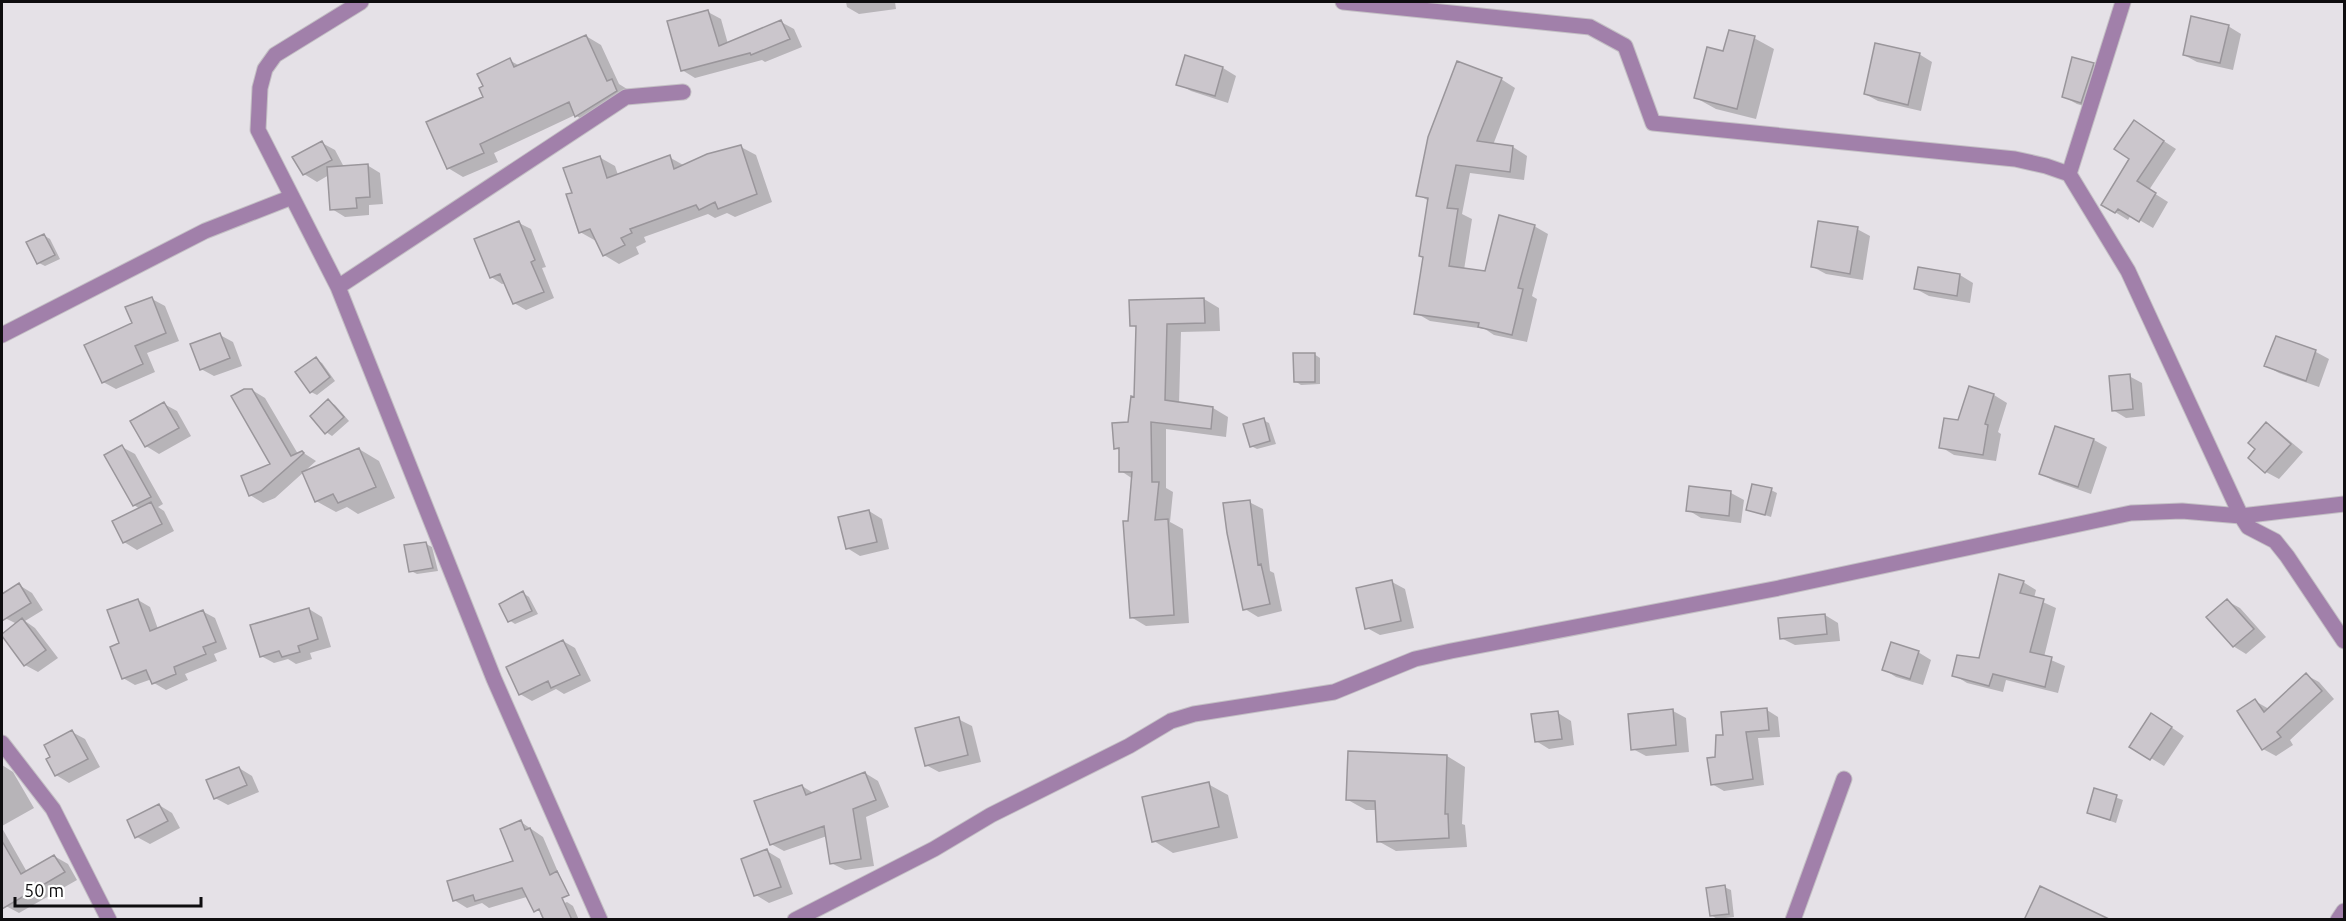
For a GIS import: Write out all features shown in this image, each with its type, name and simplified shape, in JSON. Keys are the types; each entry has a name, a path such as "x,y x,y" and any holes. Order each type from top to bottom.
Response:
{"street":[{"path":"361,2 275,55 265,69 260,88 258,130 338,287 494,679 600,920"},
{"path":"1343,2 1590,27 1625,46 1653,123 2015,159 2069,174 2128,271 2241,516 2248,527 2274,542 2287,556 2344,641"},
{"path":"2069,174 2123,2"},
{"path":"338,287 626,97 683,92"},
{"path":"2,335 205,231 292,197"},
{"path":"795,920 934,849 991,815 1130,746 1171,721 1194,714 1334,692 1415,659 1779,588 2131,513 2182,511 2241,516 2344,504"},
{"path":"2,743 52,809 109,920"},
{"path":"1794,920 1844,779"},
{"path":"2338,920 2344,910"}],"building":[{"path":"708,10 719,46 781,20 790,39 751,55 750,53 681,71 667,21"},
{"path":"2191,16 2229,25 2220,63 2183,55"},
{"path":"1729,30 1755,36 1737,109 1694,98 1707,47 1723,51"},
{"path":"586,35 607,81 612,79 617,91 575,117 569,102 480,144 484,153 447,169 426,122 483,97 479,88 483,86 477,74 510,58 514,67"},
{"path":"1875,43 1920,53 1908,105 1864,94"},
{"path":"1185,55 1223,67 1215,96 1176,85"},
{"path":"2072,57 2094,63 2081,103 2062,97"},
{"path":"1457,61 1502,78 1477,141 1513,146 1510,172 1456,165 1447,208 1458,209 1449,266 1485,271 1499,215 1535,225 1518,288 1523,289 1512,335 1478,327 1479,323 1414,314 1423,257 1419,256 1428,198 1416,196 1428,137"},
{"path":"2134,120 2164,141 2137,181 2156,193 2139,222 2118,209 2115,213 2101,205 2129,159 2114,149"},
{"path":"322,141 332,160 303,175 292,157"},
{"path":"741,145 757,194 718,209 715,202 699,210 696,205 630,229 632,233 621,238 625,245 603,256 590,229 579,233 566,194 572,193 563,168 600,156 607,178 670,155 674,169 707,154"},
{"path":"368,164 370,197 356,198 357,208 330,210 327,167"},
{"path":"519,221 535,260 531,262 544,292 513,304 500,274 490,278 474,239"},
{"path":"1818,221 1858,227 1850,274 1811,267"},
{"path":"44,234 55,255 37,264 26,242"},
{"path":"1918,267 1960,274 1957,296 1914,289"},
{"path":"152,297 166,333 135,346 143,364 102,383 84,345 132,323 125,307"},
{"path":"1204,298 1205,323 1167,324 1165,400 1213,407 1211,429 1151,422 1152,482 1159,482 1155,520 1168,519 1174,615 1130,618 1123,521 1128,521 1132,472 1119,472 1119,448 1114,449 1112,423 1128,422 1131,396 1134,397 1136,326 1130,326 1129,300"},
{"path":"220,333 230,358 200,370 190,344"},
{"path":"2276,336 2316,350 2306,381 2264,366"},
{"path":"1293,353 1315,353 1315,382 1294,382"},
{"path":"316,357 330,377 310,393 295,372"},
{"path":"2130,374 2133,409 2112,411 2109,376"},
{"path":"1969,386 1994,394 1985,424 1988,425 1983,455 1939,448 1944,418 1958,420"},
{"path":"244,389 252,389 291,456 302,451 304,453 261,491 249,496 241,476 270,464 231,396"},
{"path":"328,399 344,417 325,434 310,416"},
{"path":"164,402 179,428 145,447 130,421"},
{"path":"1264,418 1270,441 1250,447 1243,424"},
{"path":"2266,422 2291,444 2265,473 2248,458 2255,449 2248,443"},
{"path":"2055,426 2094,439 2078,487 2039,474"},
{"path":"122,445 151,497 133,506 104,455"},
{"path":"359,448 376,487 338,503 333,494 315,502 302,472"},
{"path":"1752,484 1772,488 1765,515 1746,510"},
{"path":"1689,486 1731,491 1729,516 1686,511"},
{"path":"1250,500 1258,565 1261,564 1270,604 1243,610 1223,503"},
{"path":"151,502 162,524 123,543 112,521"},
{"path":"869,510 877,542 846,549 838,517"},
{"path":"426,542 433,568 409,572 404,545"},
{"path":"1999,574 2024,581 2020,593 2044,599 2030,652 2052,657 2045,687 1993,674 1989,686 1952,676 1957,655 1979,658"},
{"path":"1392,580 1401,621 1365,629 1356,588"},
{"path":"19,583 31,603 2,621 2,594"},
{"path":"523,591 532,611 508,622 499,604"},
{"path":"138,599 150,631 203,610 216,642 203,647 206,654 174,667 176,674 152,684 146,670 122,679 110,647 119,643 107,610"},
{"path":"2227,599 2254,629 2233,647 2206,617"},
{"path":"309,608 318,639 298,646 300,652 282,657 279,651 260,657 250,625"},
{"path":"1825,614 1827,634 1780,639 1778,618"},
{"path":"22,618 46,650 24,666 2,636"},
{"path":"563,640 580,675 551,688 548,681 519,695 506,667"},
{"path":"1891,642 1919,651 1910,679 1882,670"},
{"path":"2306,673 2322,691 2277,732 2281,737 2262,750 2237,711 2255,699 2264,712"},
{"path":"1767,708 1769,730 1746,732 1753,779 1711,785 1707,758 1715,757 1716,735 1723,735 1721,712"},
{"path":"1673,709 1676,745 1631,750 1628,714"},
{"path":"1558,711 1562,739 1535,742 1531,714"},
{"path":"2151,713 2172,727 2150,760 2129,747"},
{"path":"959,717 968,755 925,766 915,728"},
{"path":"72,730 88,759 55,776 46,759 50,757 44,745"},
{"path":"1348,751 1447,755 1445,814 1448,814 1449,838 1377,842 1375,801 1346,800"},
{"path":"239,767 247,785 214,799 206,780"},
{"path":"865,772 876,800 853,809 861,859 830,864 824,826 770,845 754,801 802,785 806,795"},
{"path":"1209,782 1219,827 1152,842 1142,797"},
{"path":"2094,788 2117,795 2110,820 2087,813"},
{"path":"159,804 168,821 135,838 127,820"},
{"path":"521,820 525,830 530,828 550,875 557,871 569,895 562,898 572,920 544,920 539,909 534,912 522,888 475,901 473,895 453,901 447,881 513,861 500,829"},
{"path":"2,841 21,874 54,855 65,872 2,909"},
{"path":"767,849 781,887 754,896 741,859"},
{"path":"1725,885 1729,914 1710,916 1706,888"},
{"path":"2040,886 2111,920 2024,920"}]}
